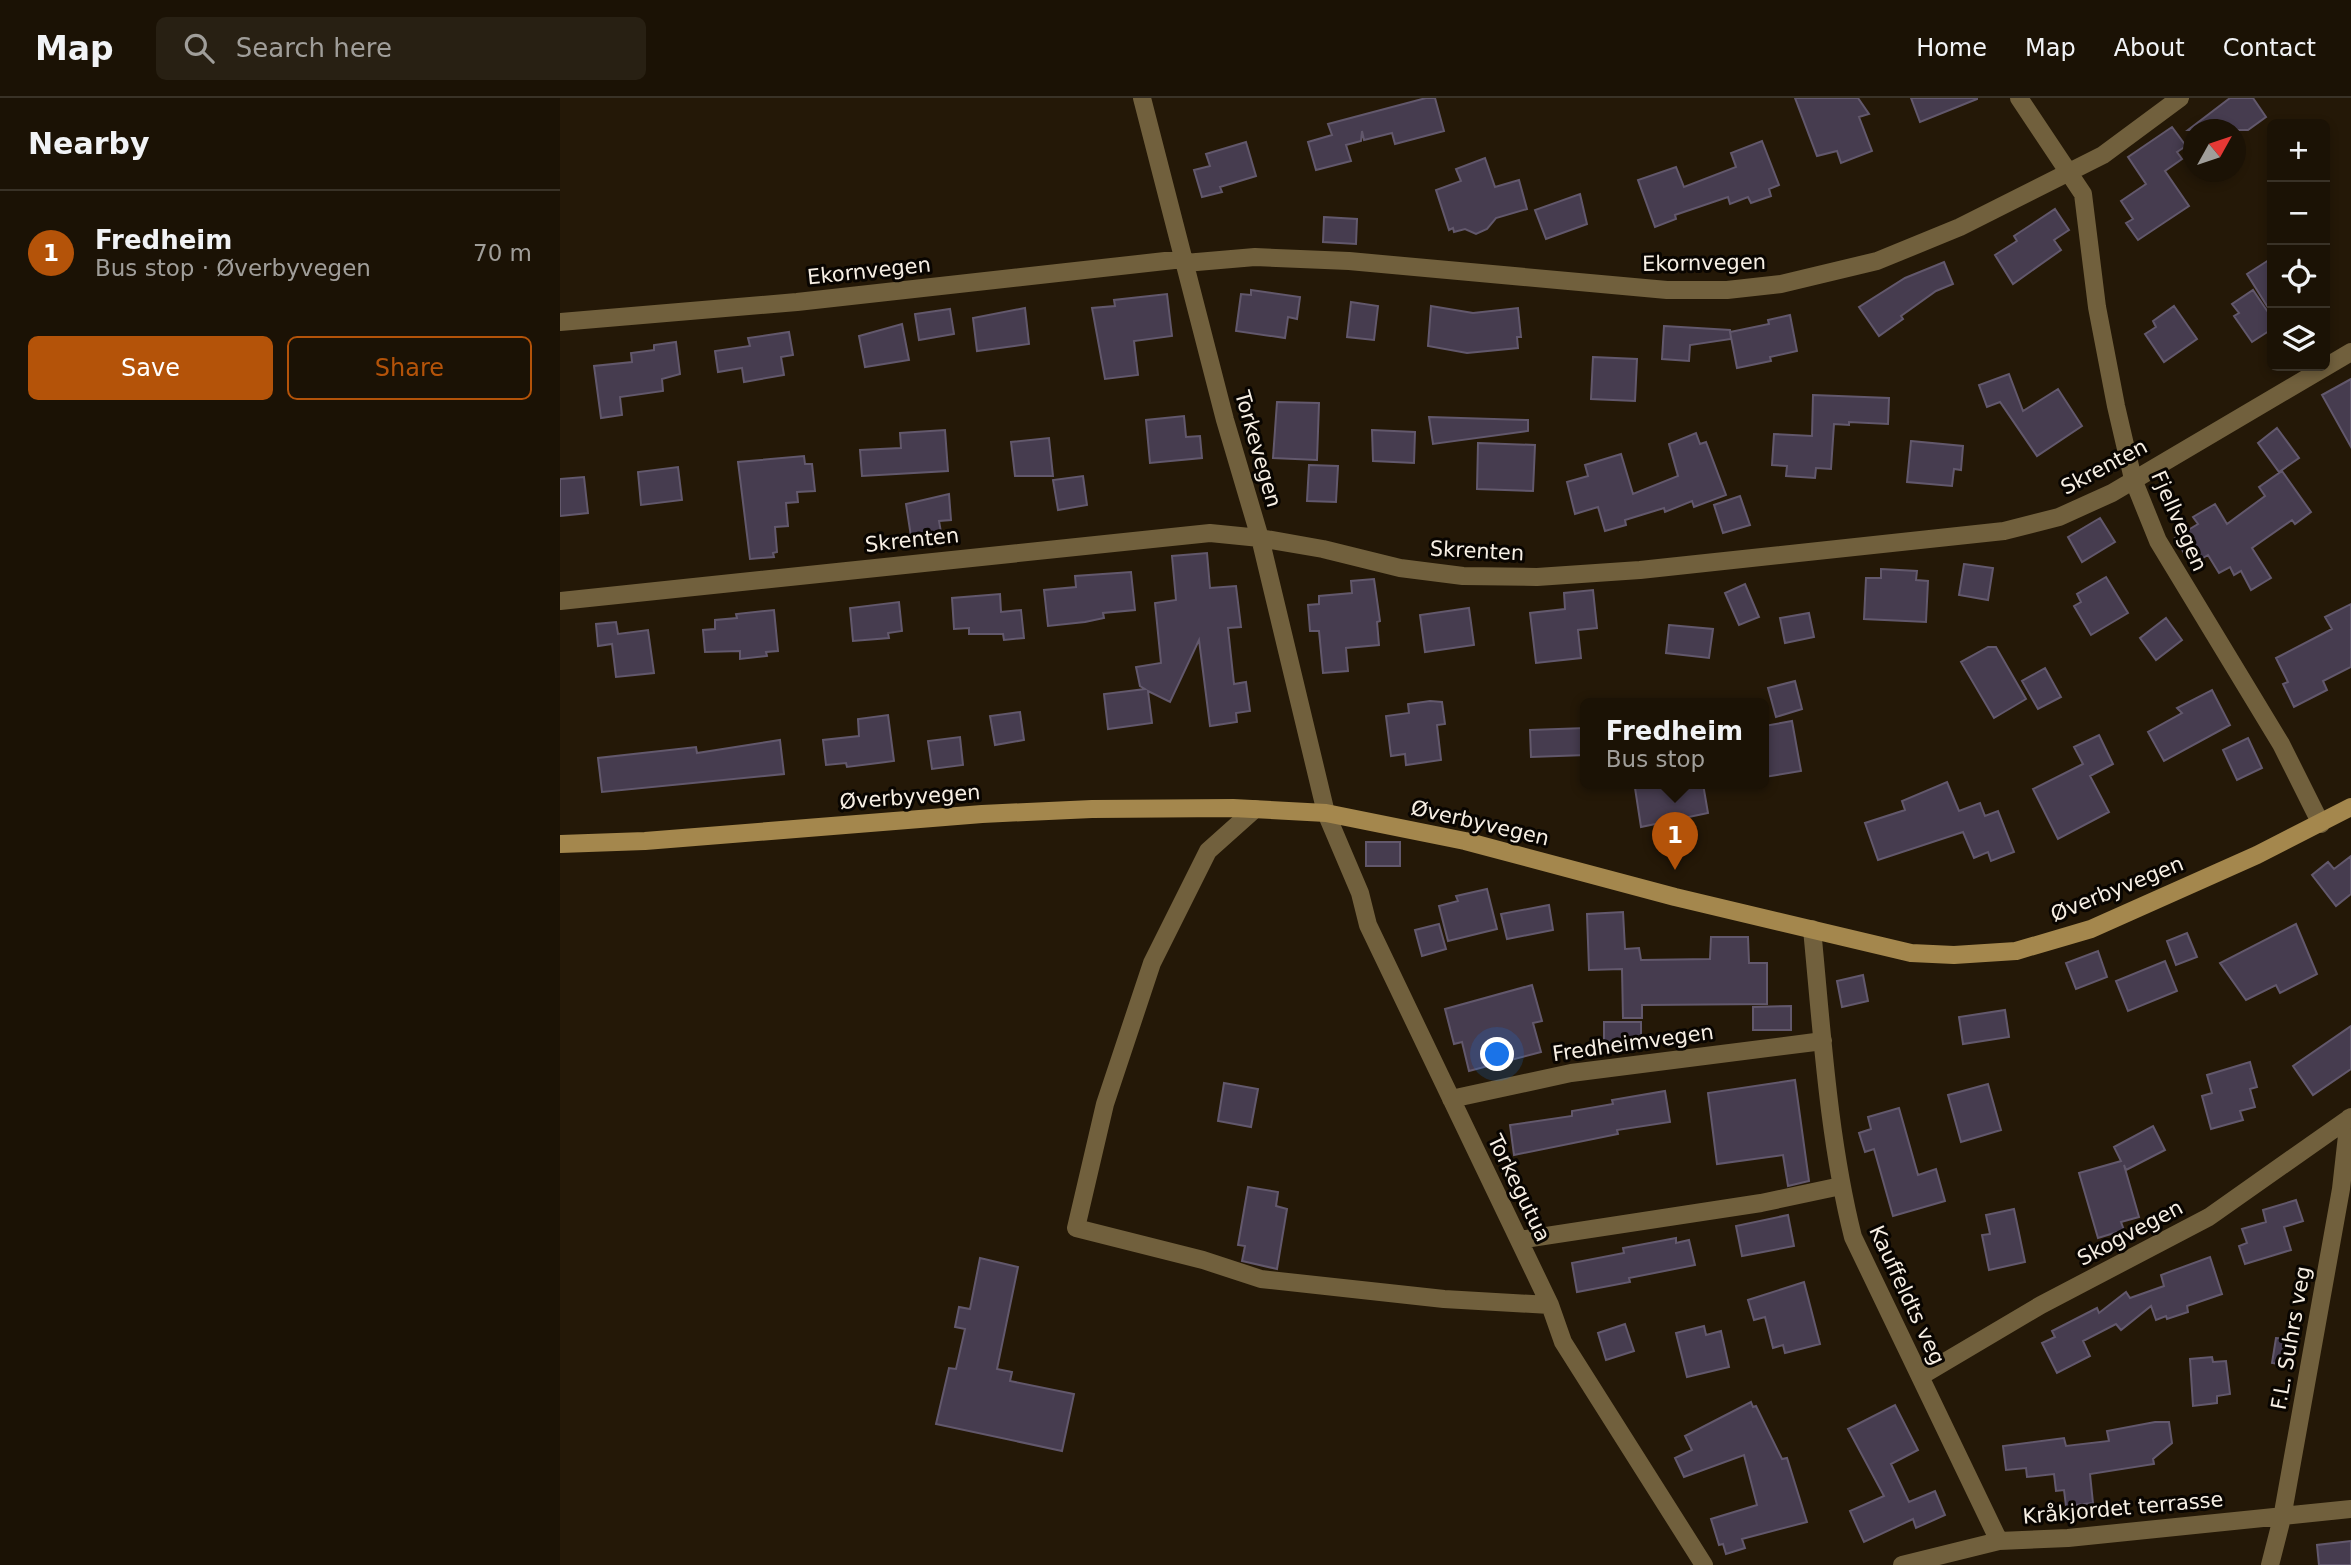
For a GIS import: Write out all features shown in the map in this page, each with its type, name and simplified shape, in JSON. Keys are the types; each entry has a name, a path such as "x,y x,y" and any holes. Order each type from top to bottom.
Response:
{"main road":[{"name":"Øverbyvegen","path":"560,844 645,841 985,814 1114,808 1255,809 1326,813 1478,844 1911,953 1954,955 2016,951 2091,929 2321,824 2351,807"}],"street":[{"name":"Torkevegen","path":"1142,98 1260,538 1326,813"},
{"name":"Fjellvegen","path":"2018,98 2070,172 2082,194 2099,319 2133,480 2158,541 2281,744 2321,824"},
{"name":"Ekornvegen","path":"560,322 796,302 1184,261 1255,257 1349,261 1667,290 1727,290 1781,284 1877,261 1960,227 2104,155 2180,98"},
{"name":"Skrenten","path":"560,601 1210,533 1260,538 1400,568 1463,576 1537,577 1640,569 2004,531 2059,517 2133,480 2351,352"},
{"path":"1255,809 1208,850 1152,963 1105,1104 1076,1228 1203,1260 1261,1279 1444,1299 1550,1305"},
{"name":"Torkegutua","path":"1326,813 1360,893 1368,925 1550,1305 1563,1342 1704,1565"},
{"name":"Kauffeldts veg","path":"1812,929 1841,1186 1853,1237 1999,1541"},
{"name":"Fredheimvegen","path":"1451,1099 1571,1073 1823,1041"},
{"name":"Skogvegen","path":"1921,1376 2041,1305 2209,1217 2350,1118"},
{"name":"F.L. Suhrs veg","path":"2270,1565 2282,1518 2341,1189 2350,1118"},
{"path":"1519,1240 1762,1203 1841,1186"},
{"name":"Kråkjordet terrasse","path":"1902,1565 1967,1557 1999,1541 2068,1538 2351,1509"}],"building":[{"path":"1426,98 1435,98 1444,131 1395,144 1392,133 1364,140 1362,131 1361,141 1346,145 1351,161 1316,170 1308,142 1332,135 1328,124"},
{"path":"1795,98 1858,98 1869,114 1859,117 1872,151 1841,163 1837,151 1817,156"},
{"path":"1911,98 1977,98 1977,99 1920,122"},
{"path":"2230,98 2253,98 2266,117 2248,130 2246,119 2202,119"},
{"path":"2172,127 2183,142 2183,148 2177,152 2182,159 2165,171 2189,206 2138,240 2126,223 2133,219 2121,201 2146,184 2128,157"},
{"path":"1762,141 1779,185 1769,189 1771,196 1751,203 1748,197 1730,204 1728,197 1675,215 1676,219 1655,227 1638,180 1676,167 1684,187 1736,167 1731,153"},
{"path":"1246,142 1256,176 1220,187 1222,192 1202,197 1194,170 1210,166 1206,154"},
{"path":"1485,158 1495,187 1519,180 1527,209 1496,218 1487,229 1476,234 1465,229 1454,232 1453,228 1449,230 1436,190 1461,181 1456,169"},
{"path":"1580,194 1587,224 1546,239 1535,210"},
{"path":"2055,209 2069,230 2054,240 2061,250 2013,284 1995,255 2017,241 2014,236"},
{"path":"1324,217 1357,219 1356,244 1323,242"},
{"path":"2267,261 2267,306 2247,274"},
{"path":"1944,262 1953,284 1936,291 1879,336 1859,307 1905,278"},
{"path":"1251,290 1300,297 1297,319 1288,317 1285,338 1236,331 1241,294 1251,295"},
{"path":"2253,290 2267,311 2267,332 2252,342 2234,316 2239,313 2232,304"},
{"path":"1167,294 1172,336 1134,341 1138,375 1105,379 1092,308 1115,306 1114,300"},
{"path":"1351,302 1378,306 1374,340 1347,337"},
{"path":"1431,306 1473,313 1518,308 1521,337 1517,337 1518,348 1467,353 1428,346"},
{"path":"2174,306 2197,339 2164,362 2145,334 2156,327 2153,321"},
{"path":"1025,308 1029,344 977,351 973,318"},
{"path":"950,309 954,334 919,340 915,314"},
{"path":"1790,315 1797,351 1770,357 1771,361 1737,368 1730,332 1769,324 1768,320"},
{"path":"902,324 909,360 865,367 859,336"},
{"path":"1664,326 1730,330 1731,339 1690,345 1689,361 1662,359"},
{"path":"789,332 793,355 781,357 784,375 744,382 742,368 718,372 715,351 750,346 748,338"},
{"path":"676,342 680,374 662,379 663,391 620,397 622,415 601,418 594,366 632,362 631,353 654,350 654,345"},
{"path":"1593,357 1637,359 1635,401 1591,399"},
{"path":"2009,374 2023,411 2058,389 2082,426 2037,456 2000,402 1987,407 1979,385"},
{"path":"2351,379 2351,447 2322,395"},
{"path":"1813,395 1889,398 1888,424 1834,424 1831,469 1816,468 1815,478 1786,476 1787,466 1772,465 1774,434 1812,436"},
{"path":"1277,402 1319,403 1317,460 1273,458"},
{"path":"1184,416 1186,437 1200,436 1202,458 1150,463 1146,420"},
{"path":"1429,417 1528,420 1528,431 1433,444"},
{"path":"2277,428 2299,458 2279,472 2258,443"},
{"path":"945,430 948,471 862,476 860,450 901,448 900,433"},
{"path":"1372,430 1415,432 1414,463 1373,461"},
{"path":"1696,433 1700,444 1706,442 1726,495 1694,507 1692,501 1665,512 1664,508 1625,520 1626,525 1605,531 1598,507 1575,514 1567,482 1588,476 1585,465 1621,454 1633,494 1678,476 1669,444"},
{"path":"1049,438 1053,476 1015,476 1011,442"},
{"path":"1911,441 1963,446 1961,470 1954,469 1952,486 1907,482"},
{"path":"1478,443 1535,445 1533,491 1477,489"},
{"path":"804,456 805,464 812,464 815,491 797,492 798,502 786,503 788,526 775,527 777,552 773,553 774,557 750,559 738,462"},
{"path":"1309,465 1338,466 1336,502 1307,501"},
{"path":"678,467 682,500 641,505 638,472"},
{"path":"2282,471 2311,512 2295,524 2292,520 2252,548 2271,578 2251,590 2241,571 2234,575 2230,567 2219,573 2208,555 2191,565 2175,538 2198,524 2193,517 2215,504 2227,524 2265,496 2259,487"},
{"path":"1083,476 1087,505 1058,510 1053,480"},
{"path":"584,477 588,513 560,516 560,479"},
{"path":"949,494 951,520 939,521 942,538 912,543 906,504"},
{"path":"1740,496 1750,525 1723,533 1714,505"},
{"path":"2100,518 2115,542 2082,562 2068,537"},
{"path":"1207,553 1210,588 1236,586 1241,627 1228,628 1234,684 1246,682 1250,711 1236,713 1237,722 1210,726 1199,640 1170,702 1148,691 1152,723 1108,729 1104,694 1145,689 1140,686 1136,667 1161,663 1155,603 1176,600 1172,556"},
{"path":"1964,564 1993,568 1988,600 1959,595"},
{"path":"1881,569 1917,571 1916,580 1928,581 1926,622 1864,619 1866,578 1881,578"},
{"path":"1131,572 1135,610 1103,613 1104,618 1048,626 1044,590 1076,587 1075,576"},
{"path":"2106,577 2128,613 2091,635 2074,606 2081,602 2077,594"},
{"path":"1374,579 1380,621 1377,622 1379,645 1346,648 1348,671 1323,673 1319,631 1310,631 1308,605 1319,604 1319,596 1352,593 1351,581"},
{"path":"1745,584 1759,617 1739,625 1725,593"},
{"path":"1593,590 1597,628 1578,630 1581,658 1536,663 1530,613 1565,609 1564,593"},
{"path":"1000,594 1001,612 1021,610 1024,638 1004,640 1003,634 969,634 969,628 954,629 952,598"},
{"path":"899,602 902,631 888,633 889,638 853,641 850,608"},
{"path":"2351,604 2351,667 2323,681 2327,690 2294,707 2283,684 2288,682 2276,658 2332,629 2325,617"},
{"path":"1469,608 1474,645 1425,652 1420,615"},
{"path":"774,610 778,651 766,652 767,656 740,659 740,651 705,652 703,630 715,629 715,620 737,618 736,614"},
{"path":"1809,613 1814,637 1785,643 1780,618"},
{"path":"2166,618 2182,640 2156,660 2140,638"},
{"path":"616,622 618,634 648,630 654,673 616,677 612,644 598,646 596,624"},
{"path":"1669,625 1713,629 1709,658 1666,653"},
{"path":"1988,647 1996,647 2026,699 1994,718 1961,662"},
{"path":"2045,668 2061,697 2038,709 2022,681"},
{"path":"1795,681 1802,709 1776,717 1768,688"},
{"path":"2212,690 2230,725 2164,761 2148,732 2182,713 2177,708"},
{"path":"1442,702 1445,724 1437,725 1441,760 1406,765 1405,754 1391,756 1386,716 1409,713 1408,704"},
{"path":"1020,712 1024,740 995,745 990,716"},
{"path":"888,715 894,761 847,767 846,763 826,765 823,740 859,736 858,719"},
{"path":"1792,721 1801,771 1769,776 1769,725"},
{"path":"1580,728 1580,755 1531,757 1530,730"},
{"path":"2099,735 2113,764 2090,776 2109,812 2058,839 2033,789 2083,764 2074,747"},
{"path":"960,737 963,765 932,769 928,741"},
{"path":"2248,738 2262,768 2237,780 2223,750"},
{"path":"780,740 784,774 602,792 598,758 696,747 697,753"},
{"path":"1947,782 1959,811 1980,803 1985,816 1998,811 2014,852 1991,861 1988,852 1974,858 1963,832 1878,860 1865,823 1905,810 1902,801"},
{"path":"1635,789 1704,789 1708,813 1641,827"},
{"path":"1366,842 1400,842 1400,866 1366,866"},
{"path":"2351,856 2351,894 2336,906 2312,875 2328,862 2334,869"},
{"path":"1487,889 1497,929 1448,941 1439,906 1458,901 1456,896"},
{"path":"1549,905 1553,930 1507,939 1501,914"},
{"path":"1623,912 1625,949 1639,948 1641,960 1710,959 1711,937 1748,937 1749,963 1767,963 1767,1004 1642,1005 1642,1018 1623,1018 1622,969 1589,970 1587,914"},
{"path":"1439,924 1446,949 1422,956 1415,930"},
{"path":"2296,924 2317,974 2280,993 2276,985 2246,1000 2220,963"},
{"path":"2187,933 2197,957 2176,965 2167,941"},
{"path":"2098,951 2107,977 2076,989 2066,963"},
{"path":"2165,961 2177,991 2128,1011 2116,981"},
{"path":"1863,975 1868,1001 1842,1007 1837,981"},
{"path":"1532,985 1542,1021 1533,1023 1541,1052 1469,1071 1462,1042 1454,1044 1445,1009"},
{"path":"1791,1006 1791,1030 1753,1030 1753,1007"},
{"path":"2005,1010 2009,1037 1963,1044 1959,1017"},
{"path":"1604,1022 1641,1022 1641,1046 1604,1046"},
{"path":"2351,1026 2351,1069 2313,1095 2293,1066"},
{"path":"2250,1062 2257,1087 2250,1089 2255,1107 2240,1111 2243,1120 2211,1129 2202,1096 2212,1093 2207,1075"},
{"path":"1795,1080 1809,1181 1788,1186 1783,1155 1717,1164 1708,1093"},
{"path":"1224,1083 1258,1089 1251,1127 1218,1121"},
{"path":"1988,1084 2001,1130 1961,1142 1948,1095"},
{"path":"1665,1091 1670,1122 1617,1130 1618,1134 1514,1155 1510,1125 1572,1116 1572,1111 1613,1104 1612,1100"},
{"path":"1899,1108 1918,1175 1936,1169 1945,1201 1893,1216 1874,1149 1865,1152 1859,1133 1871,1129 1868,1117"},
{"path":"2153,1126 2165,1150 2126,1170 2124,1165 2139,1217 2121,1222 2124,1230 2098,1238 2079,1173 2121,1161 2114,1147"},
{"path":"1248,1187 1278,1192 1276,1206 1287,1209 1277,1269 1242,1261 1245,1246 1238,1245"},
{"path":"2296,1200 2303,1221 2284,1227 2291,1250 2245,1264 2239,1246 2247,1243 2242,1229 2266,1222 2263,1210"},
{"path":"2014,1209 2025,1262 1989,1270 1982,1235 1990,1234 1986,1215"},
{"path":"1788,1215 1794,1246 1742,1256 1736,1226"},
{"path":"1676,1238 1676,1243 1689,1240 1695,1265 1577,1292 1572,1263 1624,1253 1623,1248"},
{"path":"2210,1257 2222,1294 2187,1306 2188,1312 2167,1319 2166,1316 2156,1320 2151,1306 2121,1330 2116,1324 2083,1341 2090,1356 2057,1373 2042,1343 2055,1337 2052,1331 2097,1308 2099,1313 2126,1292 2130,1298 2164,1286 2161,1275"},
{"path":"980,1258 1018,1267 997,1369 1012,1372 1010,1381 1074,1394 1062,1451 936,1424 949,1368 956,1369 965,1329 955,1327 959,1307 970,1309"},
{"path":"1804,1282 1820,1344 1785,1353 1783,1345 1773,1348 1765,1317 1754,1320 1748,1300"},
{"path":"1625,1324 1634,1351 1606,1360 1598,1333"},
{"path":"1704,1326 1706,1335 1721,1331 1729,1367 1687,1377 1676,1333"},
{"path":"2276,1338 2296,1340 2291,1366 2272,1363"},
{"path":"2212,1357 2213,1362 2226,1361 2230,1394 2217,1396 2217,1403 2193,1406 2190,1359"},
{"path":"1751,1402 1753,1407 1756,1406 1782,1459 1787,1458 1807,1522 1742,1539 1745,1548 1726,1554 1723,1544 1719,1545 1711,1519 1757,1505 1744,1455 1684,1477 1675,1458 1692,1450 1685,1436"},
{"path":"1895,1405 1918,1450 1891,1464 1909,1502 1935,1491 1945,1515 1916,1528 1913,1519 1864,1542 1850,1511 1884,1496 1848,1429"},
{"path":"2169,1422 2172,1443 2153,1459 2154,1464 2090,1474 2093,1503 2066,1506 2064,1490 2056,1491 2054,1474 2027,1477 2026,1468 2006,1470 2003,1446 2064,1438 2066,1446 2109,1441 2107,1431"},
{"path":"2351,1541 2351,1565 2319,1565 2317,1545"}],"place":[{"name":"Fredheim","path":"1675,870"}]}
